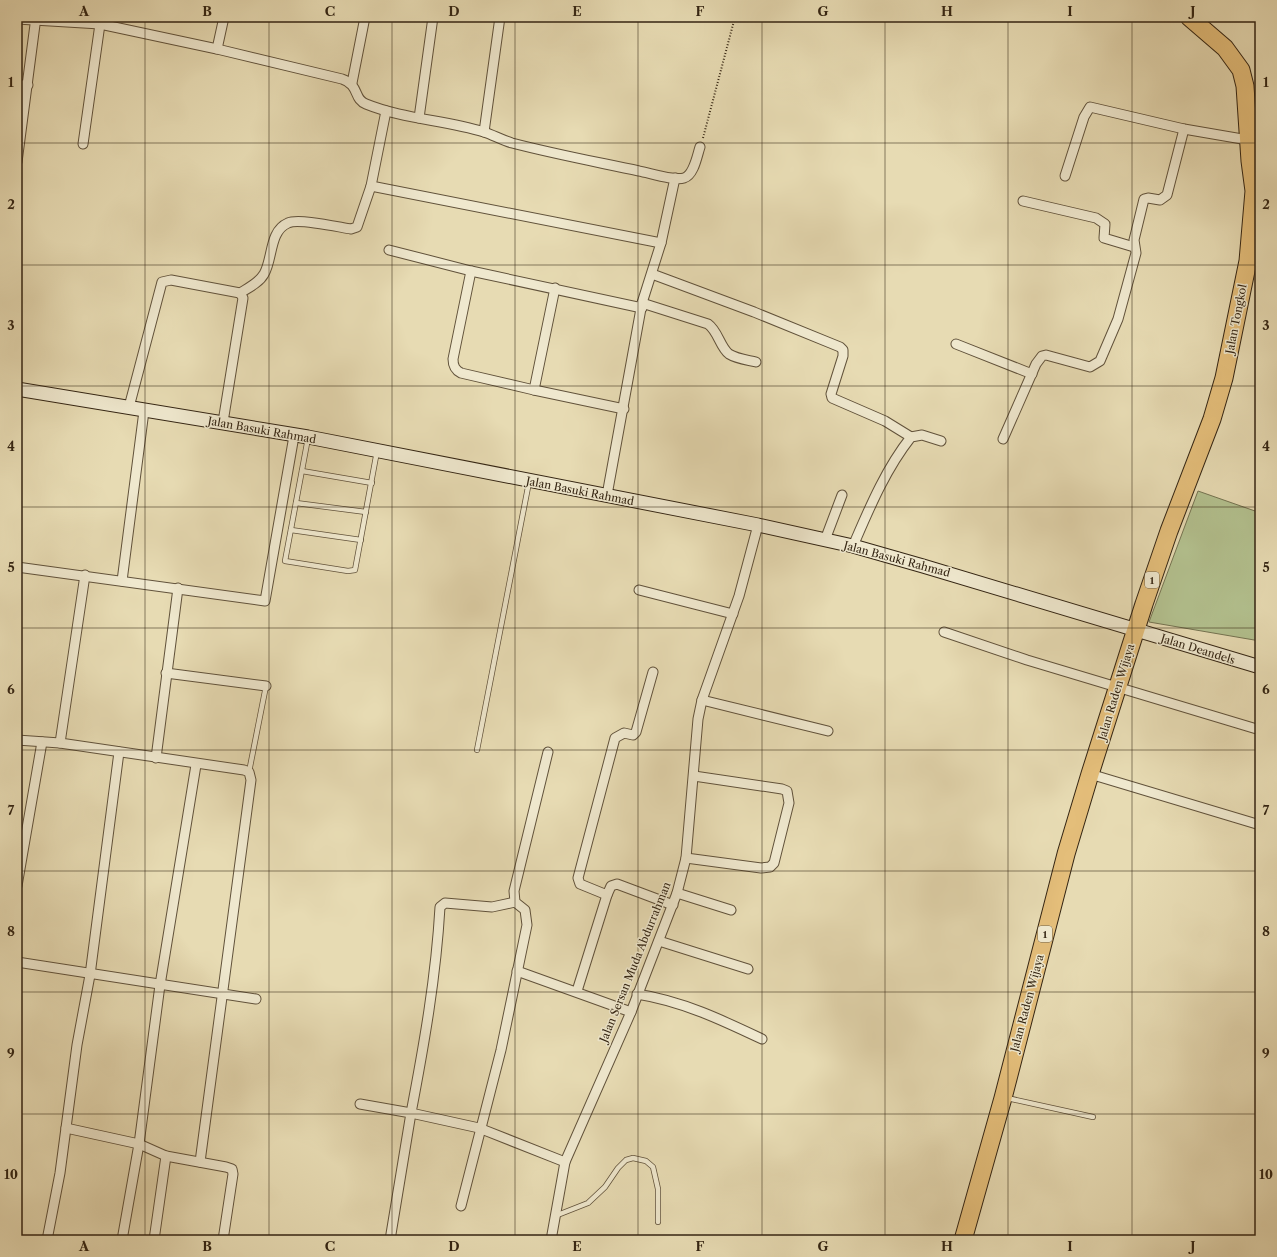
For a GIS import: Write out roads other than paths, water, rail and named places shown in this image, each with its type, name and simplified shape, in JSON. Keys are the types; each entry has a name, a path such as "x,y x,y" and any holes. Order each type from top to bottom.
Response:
{"highway":[{"name":"Jalan Tongkol","path":"1136,630 1171,525 1212,419 1224,378 1248,261 1254,191 1254,140 1245,86 1241,70 1225,48 1189,17"},
{"name":"Jalan Raden Wijaya","path":"963,1240 1003,1098 1064,862 1090,774 1136,630"}],"main road":[{"name":"Jalan Basuki Rahmad","path":"17,389 129,407 144,411 223,422 758,525 852,546 1136,630"},
{"name":"Jalan Deandels","path":"1136,630 1260,667"}],"street":[{"path":"217,49 224,17"},
{"path":"352,84 365,17"},
{"path":"419,118 433,17"},
{"path":"484,132 500,17"},
{"path":"17,162 36,18"},
{"path":"17,19 36,18 100,24 217,49 342,79 352,84 363,103 386,111 484,132 510,142 543,150 675,178 682,179 691,173 700,147"},
{"path":"83,144 100,24"},
{"path":"17,84 28,86"},
{"path":"1065,176 1084,117 1090,107 1184,130 1254,140"},
{"path":"129,407 162,282 171,280 240,293 258,282 264,275 273,245 282,227 288,223 298,221 354,229 359,224 370,186 386,111"},
{"path":"1003,439 1038,359 1046,355 1090,367 1100,361 1118,319 1127,290 1136,253 1134,240 1145,198 1160,200 1167,195 1184,130"},
{"path":"607,495 642,306 661,242 675,178"},
{"path":"370,186 661,242"},
{"path":"1022,201 1096,218 1105,224 1104,238 1134,247"},
{"path":"389,250 471,271 642,306 708,324 713,328 728,354 756,362"},
{"path":"471,271 453,359 453,366 456,370 461,373 534,390 624,409"},
{"path":"652,274 754,312 840,347 843,350 843,356 831,394 832,398 885,421 911,438"},
{"path":"534,390 555,288"},
{"path":"223,422 243,298 240,293"},
{"path":"956,344 1032,374"},
{"path":"122,581 144,411"},
{"path":"852,546 871,504 895,460 911,438 922,435 941,441"},
{"path":"17,566 265,601 294,436"},
{"path":"825,540 842,495"},
{"name":"Jalan Sersan Muda Abdurrahman","path":"551,1240 565,1162 631,1012 677,893 686,858 698,719 702,700 733,614 758,525"},
{"path":"60,743 85,575"},
{"path":"156,758 178,588"},
{"path":"639,590 733,614"},
{"path":"944,632 1027,660 1119,686 1260,730"},
{"path":"607,895 580,884 578,878 615,738 624,733 633,735 636,732 653,672"},
{"path":"166,673 266,686"},
{"path":"702,700 828,731"},
{"path":"17,740 60,743 244,770 249,772 251,780 221,993 200,1162"},
{"path":"17,886 42,742"},
{"path":"47,1240 66,1128 77,1045 90,975 119,752"},
{"path":"461,1206 479,1128 501,1050 527,920 525,910 515,902 514,891 548,752"},
{"path":"122,1240 139,1144 160,985 196,764"},
{"path":"1090,774 1260,825"},
{"path":"686,858 761,868 770,867 774,863 789,803 787,791 782,789 694,776"},
{"path":"577,991 611,886 617,884 673,904"},
{"path":"677,893 731,910"},
{"path":"390,1240 437,958 441,904 448,903 492,907 515,902"},
{"path":"659,941 748,969"},
{"path":"17,962 90,975 256,999"},
{"path":"517,971 577,991 631,1012"},
{"path":"638,994 671,1001 710,1014 762,1039"},
{"path":"360,1104 411,1113 479,1128 565,1162"},
{"path":"66,1128 139,1144 166,1156 232,1169 233,1174 223,1240"},
{"path":"154,1240 166,1156"}],"lane":[{"path":"308,438 285,562 348,571 355,570 377,451"},
{"path":"302,471 372,483"},
{"path":"477,750 529,481"},
{"path":"296,503 366,512"},
{"path":"291,530 361,540"},
{"path":"249,772 266,686"},
{"path":"1003,1098 1093,1117"},
{"path":"555,1216 588,1203 605,1187 618,1168 626,1160 634,1158 646,1161 653,1167 658,1189 658,1222"}]}
